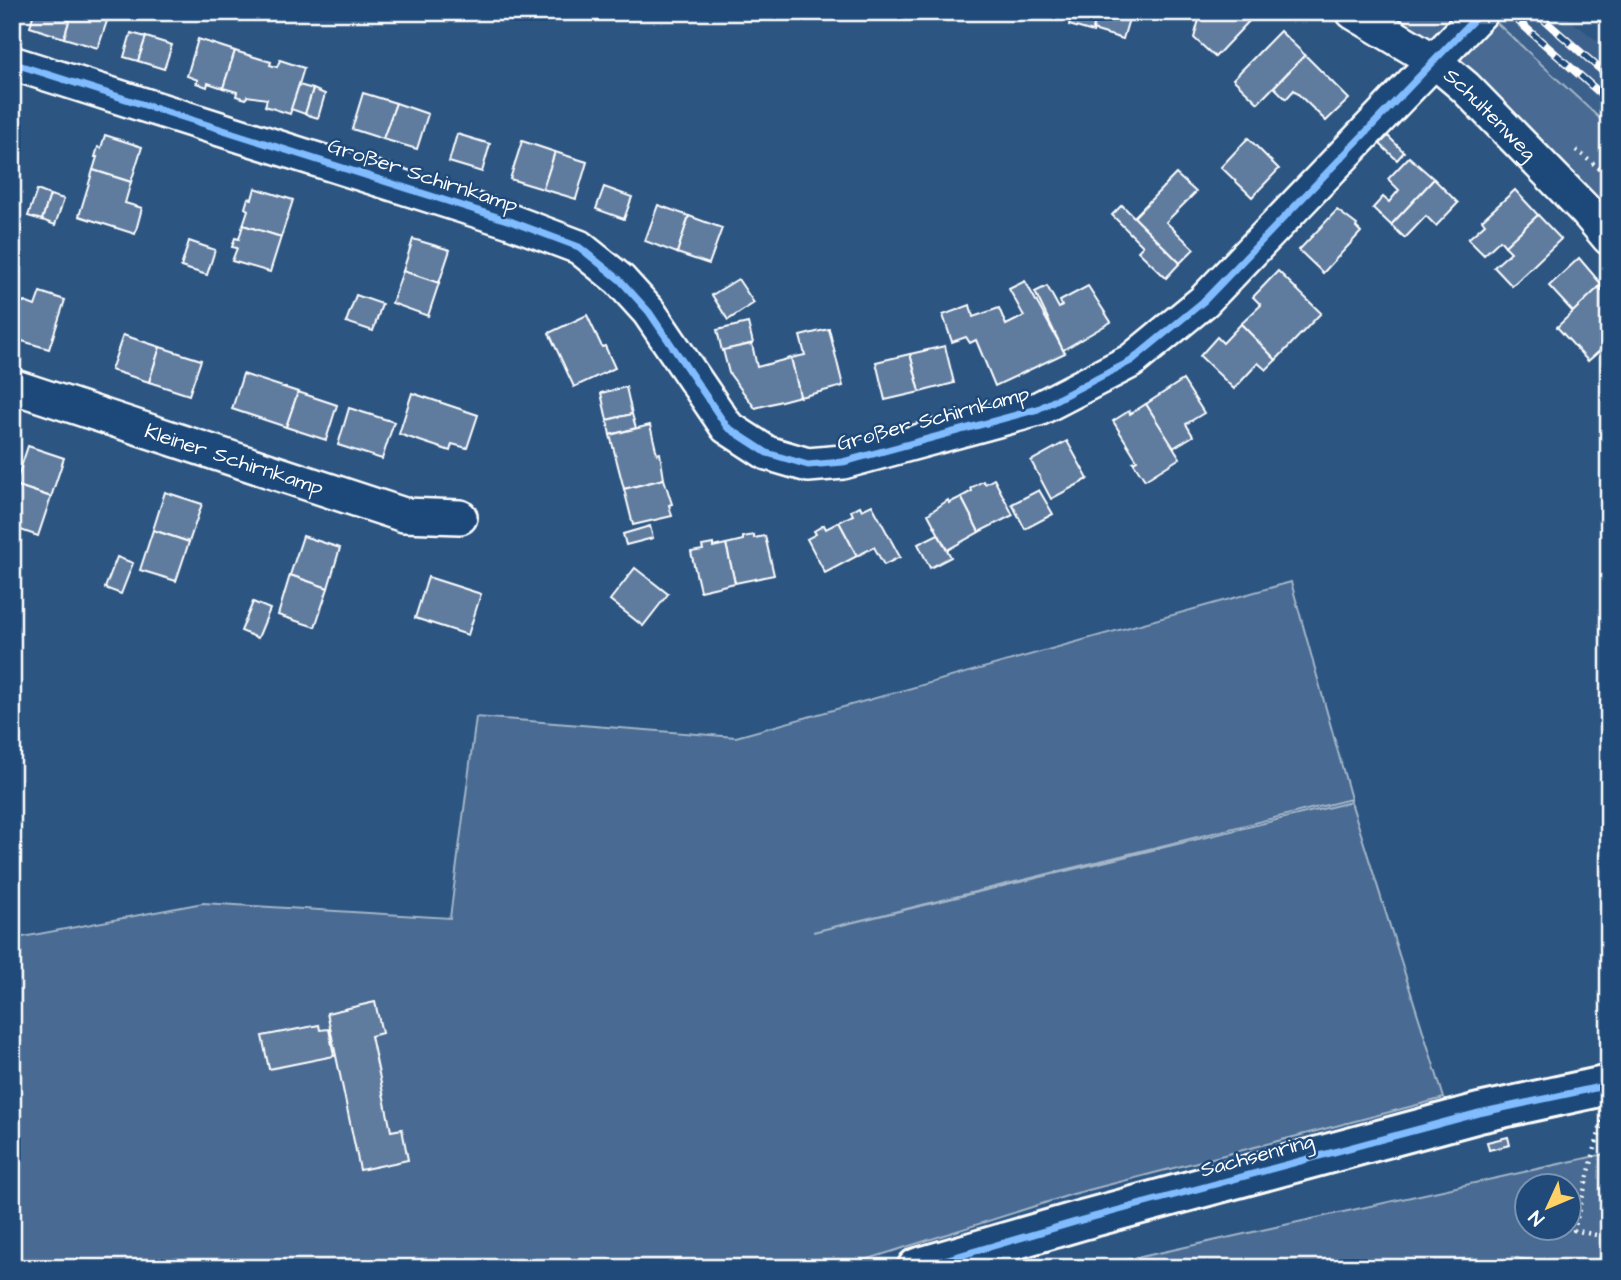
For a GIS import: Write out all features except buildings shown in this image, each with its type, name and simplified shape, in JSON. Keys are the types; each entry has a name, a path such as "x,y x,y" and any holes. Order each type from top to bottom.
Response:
{"street":[{"name":"Schultenweg","path":"1353,12 1433,60 1465,87 1609,238"},
{"name":"Großer Schirnkamp","path":"12,63 510,221 579,247 620,280 649,312 727,427 767,453 808,465 843,462 1038,409 1131,361 1203,300 1481,12"},
{"name":"Kleiner Schirnkamp","path":"12,386 404,514 460,517"},
{"name":"Sachsenring","path":"917,1268 1083,1220 1479,1113 1607,1085"}],"path":[{"path":"1607,1085 1602,1124 1574,1230 1609,1238"}],"shaded area":[{"path":"1358,12 1485,12 1609,127 1609,238"},
{"path":"1485,12 1560,12 1609,50 1609,127"},
{"path":"1291,582 1351,799 813,932 1351,802 1444,1098 1073,1194 840,1268 12,1268 12,939 203,903 450,918 476,717 736,737"},
{"path":"1609,1153 1609,1268 1565,1268 1512,1257 1510,1268 1091,1268 1512,1175 1512,1242 1582,1242 1582,1172 1523,1172"}],"railway":[{"path":"1508,12 1609,101"},
{"path":"1535,12 1609,77"}],"cycle path":[{"path":"12,63 510,221 579,247 620,280 649,312 727,427 767,453 808,465 843,462 1038,409 1131,361 1204,301 1481,12"},
{"path":"917,1268 1082,1220 1479,1113 1609,1085"}]}
